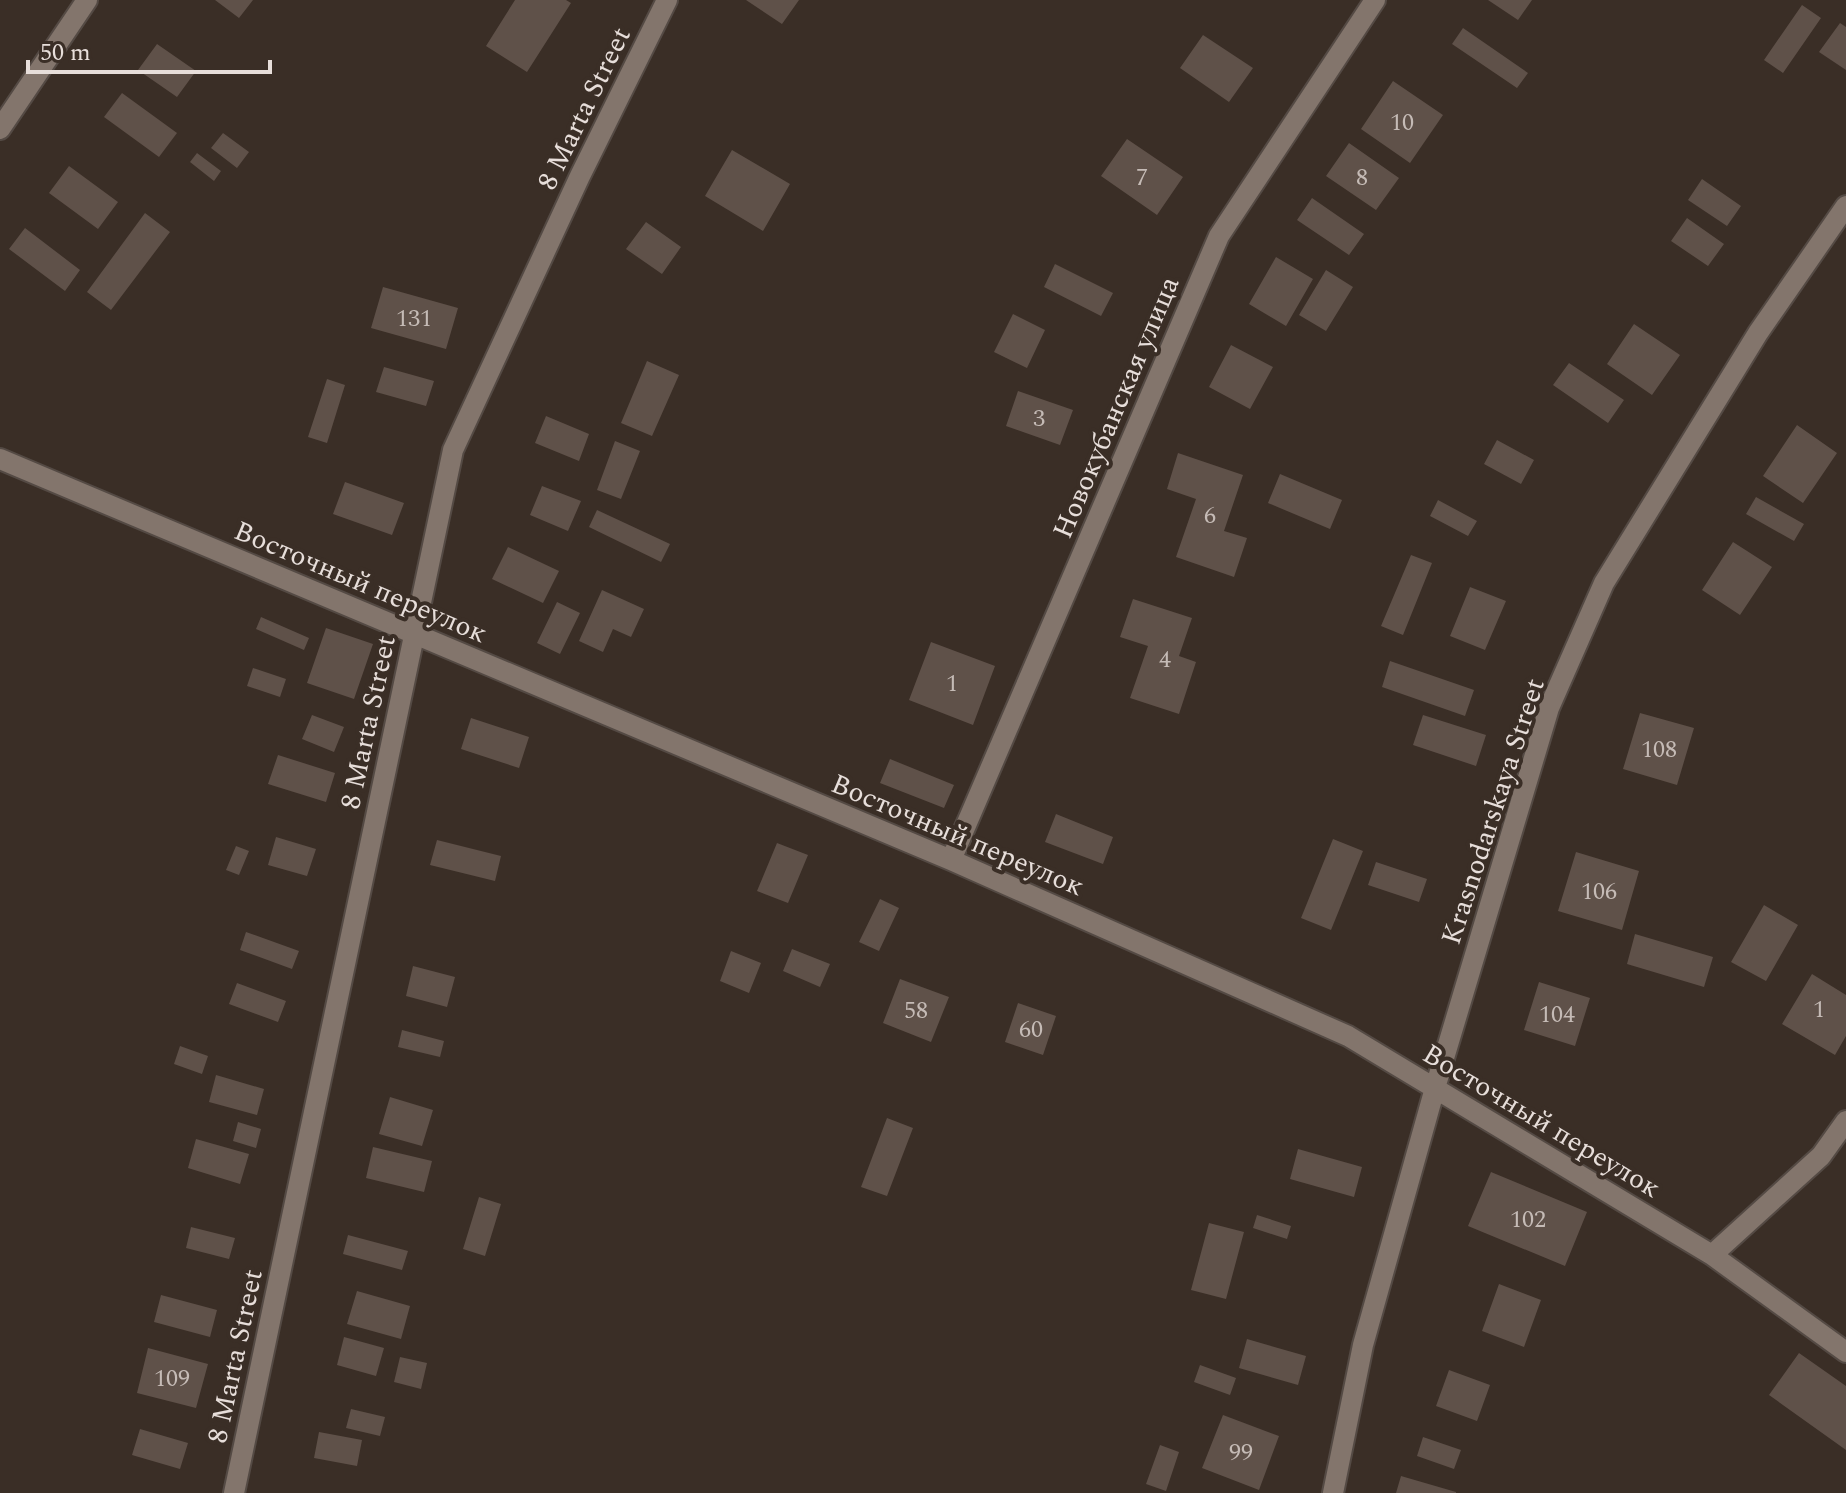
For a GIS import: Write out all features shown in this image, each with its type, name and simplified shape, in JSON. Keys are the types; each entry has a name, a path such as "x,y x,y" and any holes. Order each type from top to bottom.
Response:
{"street":[{"path":"0,129 87,0"},
{"name":"8 Marta Street","path":"234,1493 453,450 580,176 667,0"},
{"name":"Новокубанская улица","path":"951,860 1219,236 1375,0"},
{"name":"Krasnodarskaya Street","path":"1333,1493 1363,1345 1435,1088 1549,708 1604,583 1758,333 1846,206"},
{"name":"Восточный переулок","path":"0,459 951,860 1348,1036 1712,1255 1846,1352"},
{"path":"1712,1255 1821,1156 1846,1121"}],"building":[{"path":"215,0 253,0 239,18"},
{"path":"515,0 566,0 571,3 527,72 486,46"},
{"path":"746,0 799,0 782,24"},
{"path":"1488,0 1532,0 1518,20"},
{"path":"1802,5 1821,18 1783,73 1764,60"},
{"path":"1840,23 1846,27 1846,70 1819,52"},
{"path":"1463,28 1528,73 1517,88 1452,44"},
{"path":"1203,35 1253,68 1229,102 1180,68"},
{"path":"157,44 196,71 177,97 138,70"},
{"path":"1393,81 1443,115 1410,163 1361,129"},
{"path":"122,93 177,133 159,157 104,117"},
{"path":"223,133 249,152 237,168 211,148"},
{"path":"1127,139 1183,177 1157,215 1101,176"},
{"path":"1349,143 1399,178 1376,210 1326,176"},
{"path":"732,150 790,184 763,231 705,196"},
{"path":"197,153 221,171 214,181 190,162"},
{"path":"69,166 118,202 98,229 49,193"},
{"path":"1702,179 1741,206 1727,226 1688,200"},
{"path":"1312,198 1364,234 1349,255 1297,220"},
{"path":"145,213 170,232 111,310 87,292"},
{"path":"1687,218 1724,244 1708,266 1671,241"},
{"path":"646,222 681,247 662,274 626,249"},
{"path":"25,228 80,270 65,291 9,249"},
{"path":"1276,257 1313,279 1286,326 1249,304"},
{"path":"1055,264 1113,293 1101,316 1044,287"},
{"path":"1326,270 1353,287 1326,331 1299,315"},
{"path":"383,287 458,308 446,349 371,328"},
{"path":"1013,314 1045,330 1027,368 994,352"},
{"path":"1634,324 1680,355 1652,395 1607,364"},
{"path":"1231,345 1273,367 1250,409 1209,387"},
{"path":"647,361 679,375 652,436 621,423"},
{"path":"1569,363 1624,400 1608,423 1553,385"},
{"path":"384,367 434,381 426,406 376,392"},
{"path":"327,379 345,385 327,443 308,437"},
{"path":"1018,391 1073,410 1060,445 1006,426"},
{"path":"546,416 589,434 579,461 535,443"},
{"path":"1797,425 1837,453 1803,503 1763,476"},
{"path":"1497,440 1534,460 1521,484 1484,464"},
{"path":"615,441 640,451 621,499 597,490"},
{"path":"1178,453 1243,475 1224,531 1247,538 1234,577 1176,557 1196,499 1167,489"},
{"path":"1280,474 1342,500 1330,529 1268,503"},
{"path":"345,482 404,503 392,535 333,514"},
{"path":"542,486 581,501 568,531 530,515"},
{"path":"1756,497 1804,524 1794,541 1746,514"},
{"path":"1438,500 1477,521 1468,536 1430,516"},
{"path":"597,510 670,544 661,562 589,527"},
{"path":"1733,542 1772,567 1740,615 1702,590"},
{"path":"508,547 559,571 543,603 492,579"},
{"path":"1411,555 1432,563 1403,635 1381,626"},
{"path":"1470,587 1506,601 1485,650 1450,636"},
{"path":"602,590 644,609 631,637 613,629 603,652 579,641"},
{"path":"1133,599 1192,618 1179,656 1196,662 1179,714 1130,698 1148,646 1120,637"},
{"path":"557,602 580,613 560,654 537,643"},
{"path":"261,617 309,638 304,650 256,629"},
{"path":"326,628 373,644 354,699 307,683"},
{"path":"931,642 995,666 973,725 909,700"},
{"path":"1390,661 1474,690 1465,716 1382,687"},
{"path":"253,668 286,679 280,697 247,686"},
{"path":"1640,713 1694,728 1677,785 1623,769"},
{"path":"312,715 344,727 334,752 302,739"},
{"path":"1423,715 1486,735 1476,766 1413,745"},
{"path":"471,718 529,737 519,768 461,749"},
{"path":"278,755 335,773 326,802 268,784"},
{"path":"890,759 954,785 944,808 880,783"},
{"path":"1056,814 1113,837 1103,864 1045,842"},
{"path":"276,837 316,849 307,876 268,865"},
{"path":"1333,839 1363,851 1331,930 1301,918"},
{"path":"437,840 501,856 495,881 430,865"},
{"path":"777,843 808,855 788,903 757,891"},
{"path":"236,846 249,851 239,875 226,870"},
{"path":"1576,852 1639,871 1622,930 1558,911"},
{"path":"1376,862 1427,879 1419,902 1368,885"},
{"path":"880,899 899,908 879,951 859,942"},
{"path":"1764,905 1798,925 1766,981 1731,962"},
{"path":"246,932 299,951 292,969 240,950"},
{"path":"1635,934 1713,957 1704,987 1627,964"},
{"path":"792,949 830,964 820,987 783,971"},
{"path":"731,951 761,963 749,993 720,981"},
{"path":"413,966 455,977 447,1007 406,996"},
{"path":"1812,974 1846,995 1846,1036 1835,1055 1782,1024"},
{"path":"900,979 949,997 931,1042 883,1023"},
{"path":"1539,982 1590,998 1575,1046 1524,1030"},
{"path":"237,983 286,1001 278,1022 229,1004"},
{"path":"1018,1003 1056,1016 1043,1055 1005,1042"},
{"path":"402,1030 444,1041 440,1057 398,1047"},
{"path":"180,1046 208,1056 202,1074 174,1064"},
{"path":"216,1075 264,1089 257,1115 209,1102"},
{"path":"390,1097 433,1110 422,1146 379,1134"},
{"path":"887,1118 913,1128 887,1196 861,1187"},
{"path":"238,1122 261,1129 256,1148 233,1141"},
{"path":"196,1139 249,1154 240,1184 188,1168"},
{"path":"373,1147 432,1161 424,1192 366,1178"},
{"path":"1298,1149 1362,1167 1354,1197 1290,1179"},
{"path":"1491,1172 1587,1212 1565,1266 1468,1226"},
{"path":"479,1197 501,1204 485,1256 463,1249"},
{"path":"1257,1215 1291,1226 1287,1239 1253,1228"},
{"path":"1209,1223 1244,1232 1226,1299 1191,1290"},
{"path":"191,1227 235,1238 229,1259 186,1248"},
{"path":"348,1235 408,1251 402,1270 343,1254"},
{"path":"1499,1284 1541,1300 1524,1347 1482,1331"},
{"path":"357,1291 410,1306 401,1339 347,1324"},
{"path":"161,1295 217,1310 210,1337 154,1322"},
{"path":"344,1337 384,1348 376,1376 337,1365"},
{"path":"1247,1339 1306,1356 1298,1385 1239,1368"},
{"path":"148,1348 208,1364 196,1408 137,1393"},
{"path":"1799,1353 1846,1386 1846,1450 1769,1395"},
{"path":"400,1357 427,1363 421,1389 394,1382"},
{"path":"1200,1365 1236,1378 1230,1395 1194,1382"},
{"path":"1449,1370 1490,1385 1477,1421 1436,1406"},
{"path":"351,1409 385,1417 380,1436 346,1428"},
{"path":"1223,1415 1279,1436 1259,1490 1202,1468"},
{"path":"140,1429 188,1443 180,1469 132,1455"},
{"path":"319,1432 362,1440 357,1466 314,1458"},
{"path":"1423,1437 1461,1450 1454,1469 1417,1456"},
{"path":"1160,1445 1179,1452 1166,1491 1146,1484"},
{"path":"1401,1476 1456,1492 1456,1493 1396,1493"}]}
